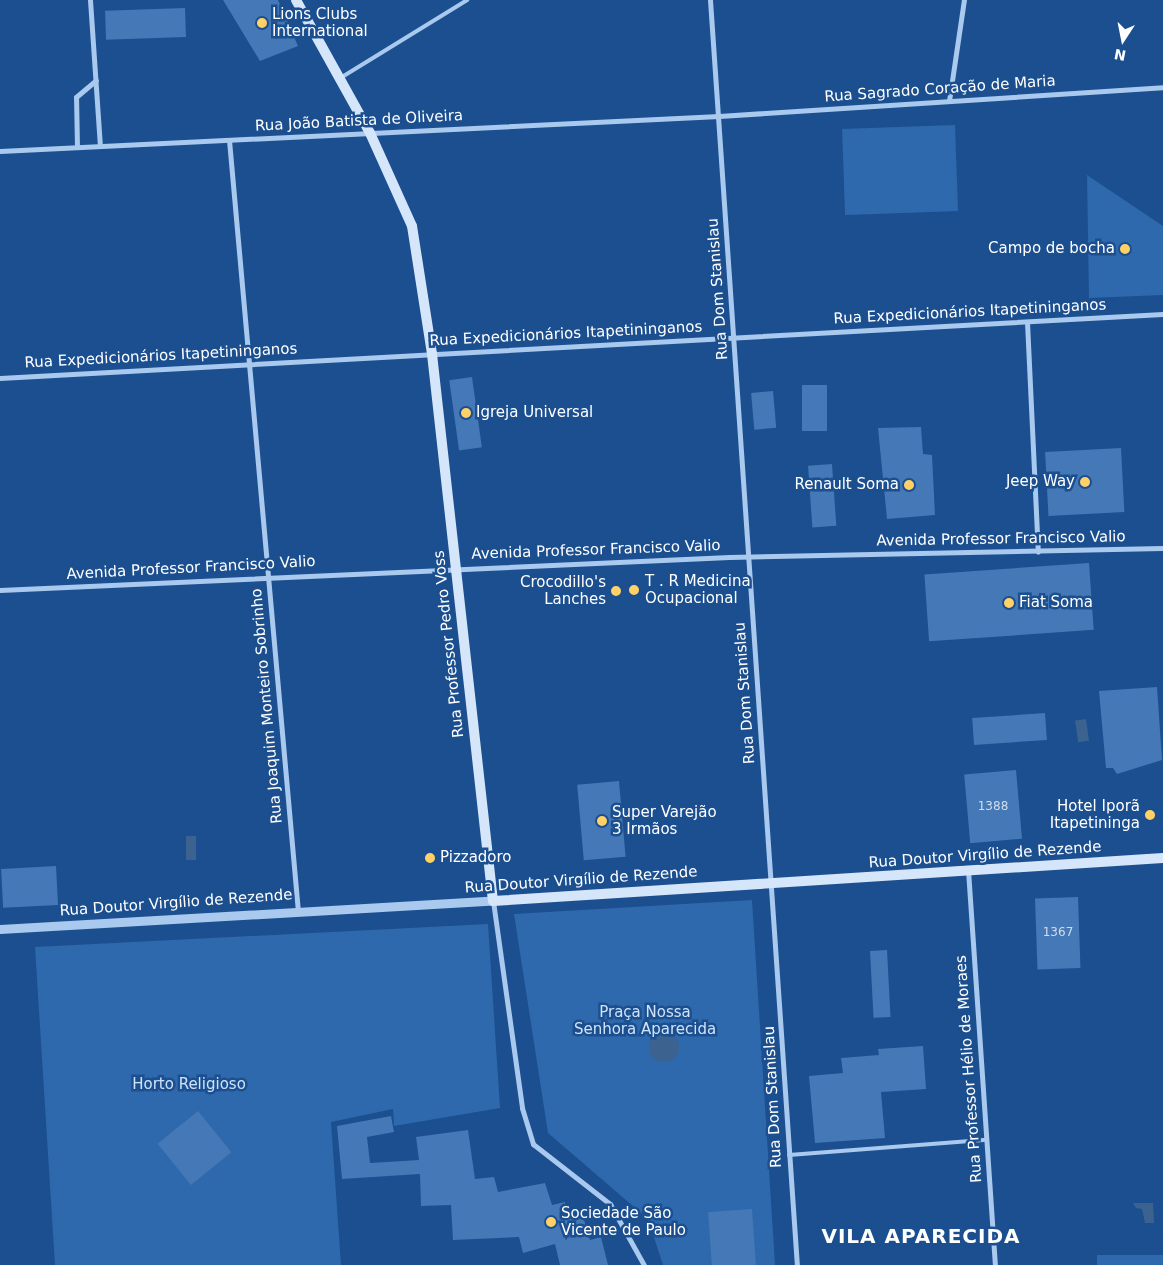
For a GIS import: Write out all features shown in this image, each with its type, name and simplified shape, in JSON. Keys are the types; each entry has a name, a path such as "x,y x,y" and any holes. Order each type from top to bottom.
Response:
{"main road":[{"name":"Rua Professor Pedro Voss","path":"296,0 370,133 412,226 432,354 493,901"},
{"name":"Rua Doutor Virgílio de Rezende","path":"493,901 1163,858"}],"street":[{"path":"90,0 100,146"},
{"name":"Rua Dom Stanislau","path":"710,0 797,1265"},
{"path":"949,101 964,0"},
{"path":"77,147 76,96 96,80"},
{"name":"Rua Sagrado Coração de Maria","path":"719,116 1163,87"},
{"name":"Rua João Batista de Oliveira","path":"0,151 719,116"},
{"name":"Rua Joaquim Monteiro Sobrinho","path":"229,140 298,910"},
{"name":"Rua Expedicionários Itapetininganos","path":"0,378 1163,314"},
{"path":"1027,322 1038,552"},
{"name":"Avenida Professor Francisco Valio","path":"0,590 747,556 1038,552 1163,548"},
{"name":"Rua Professor Hélio de Moraes","path":"968,870 994,1265"},
{"name":"Rua Doutor Virgílio de Rezende","path":"0,929 298,910 493,901"},
{"name":"Rua Professor Pedro Voss","path":"493,901 522,1108 533,1144 610,1204 644,1265"}],"lane":[{"path":"340,79 467,0"},
{"path":"789,1155 986,1140"}],"green space":[{"path":"955,125 958,211 845,215 842,129"},
{"name":"Campo de bocha","path":"1087,175 1163,226 1163,295 1089,298"},
{"name":"Praça Nossa Senhora Aparecida","path":"752,900 775,1265 663,1265 648,1219 548,1133 514,914"},
{"name":"Horto Religioso","path":"488,924 500,1108 394,1126 393,1109 331,1122 341,1265 55,1265 35,947"},
{"path":"1097,1255 1163,1255 1163,1265 1097,1265"}],"shaded area":[{"path":"1086,719 1089,741 1078,742 1075,721"},
{"path":"186,836 196,836 196,860 186,860"},
{"path":"664,1032 675,1036 679,1047 675,1058 664,1062 653,1058 649,1047 653,1036"},
{"path":"1133,1203 1153,1203 1154,1223 1145,1223 1142,1209 1136,1208"}],"building":[{"name":"Lions Clubs International","path":"223,0 278,0 298,46 260,61"},
{"path":"185,8 186,37 106,40 105,11"},
{"name":"Igreja Universal","path":"472,377 482,447 459,451 449,380"},
{"path":"802,385 827,385 827,431 802,431"},
{"path":"773,391 776,428 754,430 751,393"},
{"name":"Renault Soma","path":"921,427 923,454 932,455 935,515 887,519 878,428"},
{"name":"Jeep Way","path":"1121,448 1124,512 1048,516 1045,452"},
{"path":"832,464 836,526 812,528 808,466"},
{"name":"Fiat Soma","path":"1089,563 1094,630 929,641 924,575"},
{"path":"1157,687 1162,760 1117,774 1113,768 1106,768 1099,691"},
{"path":"1045,713 1047,740 974,745 972,718"},
{"path":"1016,770 1022,839 970,843 964,775"},
{"name":"Super Varejão 3 Irmãos","path":"619,781 626,857 584,860 577,785"},
{"path":"56,866 58,905 3,908 1,869"},
{"path":"1078,897 1080,968 1038,969 1035,899"},
{"path":"887,950 891,1017 874,1018 870,951"},
{"path":"923,1046 926,1089 881,1092 885,1138 815,1143 809,1076 843,1073 841,1058 879,1055 878,1049"},
{"path":"198,1111 231,1152 191,1185 158,1144"},
{"path":"391,1116 394,1132 367,1137 370,1163 419,1160 416,1137 468,1130 475,1179 494,1177 498,1192 545,1183 552,1205 565,1202 567,1214 582,1213 590,1240 601,1237 608,1265 560,1265 555,1244 523,1253 519,1237 453,1240 451,1205 421,1206 420,1174 342,1179 337,1126"},
{"path":"752,1209 756,1265 712,1265 708,1212"}],"place":[{"name":"Lions Clubs International","path":"262,23"},
{"name":"Campo de bocha","path":"1125,249"},
{"name":"Igreja Universal","path":"466,413"},
{"name":"Jeep Way","path":"1085,482"},
{"name":"Renault Soma","path":"909,485"},
{"name":"T . R Medicina Ocupacional","path":"634,590"},
{"name":"Crocodillo's Lanches","path":"616,591"},
{"name":"Fiat Soma","path":"1009,603"},
{"name":"Hotel Iporã Itapetininga","path":"1150,815"},
{"name":"Super Varejão 3 Irmãos","path":"602,821"},
{"name":"Pizzadoro","path":"430,858"},
{"name":"Sociedade São Vicente de Paulo","path":"551,1222"}],"district":[{"name":"VILA APARECIDA","path":"921,1236"}]}
